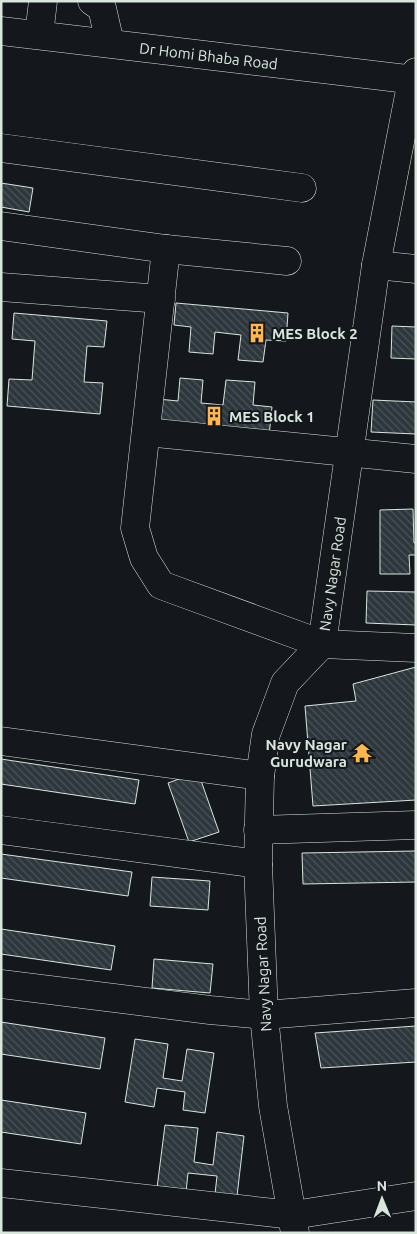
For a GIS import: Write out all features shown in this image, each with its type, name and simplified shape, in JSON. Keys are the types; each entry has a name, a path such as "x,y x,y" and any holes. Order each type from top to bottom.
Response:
{"street":[{"path":"40,35 43,1"},
{"path":"92,1 102,8 110,43"},
{"name":"Dr Homi Bhaba Road","path":"1,31 414,77"},
{"name":"Navy Nagar Road","path":"294,1224 273,1106 264,1015 258,864 260,776 266,734 284,683 322,644 376,265 414,77"},
{"path":"1,148 302,188"},
{"path":"1,226 166,249 287,261"},
{"path":"166,249 135,528 144,558 161,585 322,644 416,648"},
{"path":"376,265 416,269"},
{"path":"1,287 161,299"},
{"path":"146,432 416,459"},
{"path":"1,741 260,776"},
{"path":"258,830 416,825"},
{"path":"1,830 258,864"},
{"path":"1,984 264,1015 416,1003"},
{"path":"1,1183 294,1224 416,1196"}],"building":[{"path":"1,183 33,188 29,212 1,207"},
{"name":"MES Block 2","path":"176,303 288,313 286,341 266,340 263,362 238,360 241,335 215,332 213,354 189,352 191,327 174,325"},
{"path":"14,313 107,321 104,347 87,346 84,382 103,383 100,414 7,406 9,379 32,380 35,341 12,339"},
{"path":"392,326 416,327 416,359 391,358"},
{"name":"MES Block 1","path":"180,378 203,380 201,403 223,405 226,380 255,382 253,405 272,407 269,436 155,426 158,399 178,401"},
{"path":"373,400 416,402 416,434 371,432"},
{"path":"413,509 416,555 409,555 410,574 380,574 380,510"},
{"path":"367,591 416,592 416,625 366,623"},
{"name":"Navy Nagar Gurudwara","path":"416,667 416,800 313,806 305,706 356,701 353,684"},
{"path":"1,759 139,780 135,804 1,784"},
{"path":"198,772 219,832 189,842 168,783"},
{"path":"416,851 416,882 303,884 302,853"},
{"path":"1,854 132,872 128,896 1,878"},
{"path":"152,877 210,881 208,910 150,906"},
{"path":"1,929 115,946 111,970 1,954"},
{"path":"154,959 213,964 210,993 152,988"},
{"path":"1,1022 105,1038 100,1069 1,1054"},
{"path":"416,1026 416,1062 321,1068 315,1033"},
{"path":"135,1039 168,1044 163,1078 182,1081 187,1049 214,1053 205,1113 183,1110 185,1092 157,1088 154,1107 125,1102"},
{"path":"1,1100 86,1113 81,1144 1,1132"},
{"path":"165,1125 198,1128 194,1162 213,1165 217,1132 244,1136 237,1196 215,1194 217,1176 188,1173 186,1192 157,1188"}],"place":[{"name":"MES Block 2","path":"257,333"},
{"name":"MES Block 1","path":"214,416"},
{"name":"Navy Nagar Gurudwara","path":"362,753"}]}
